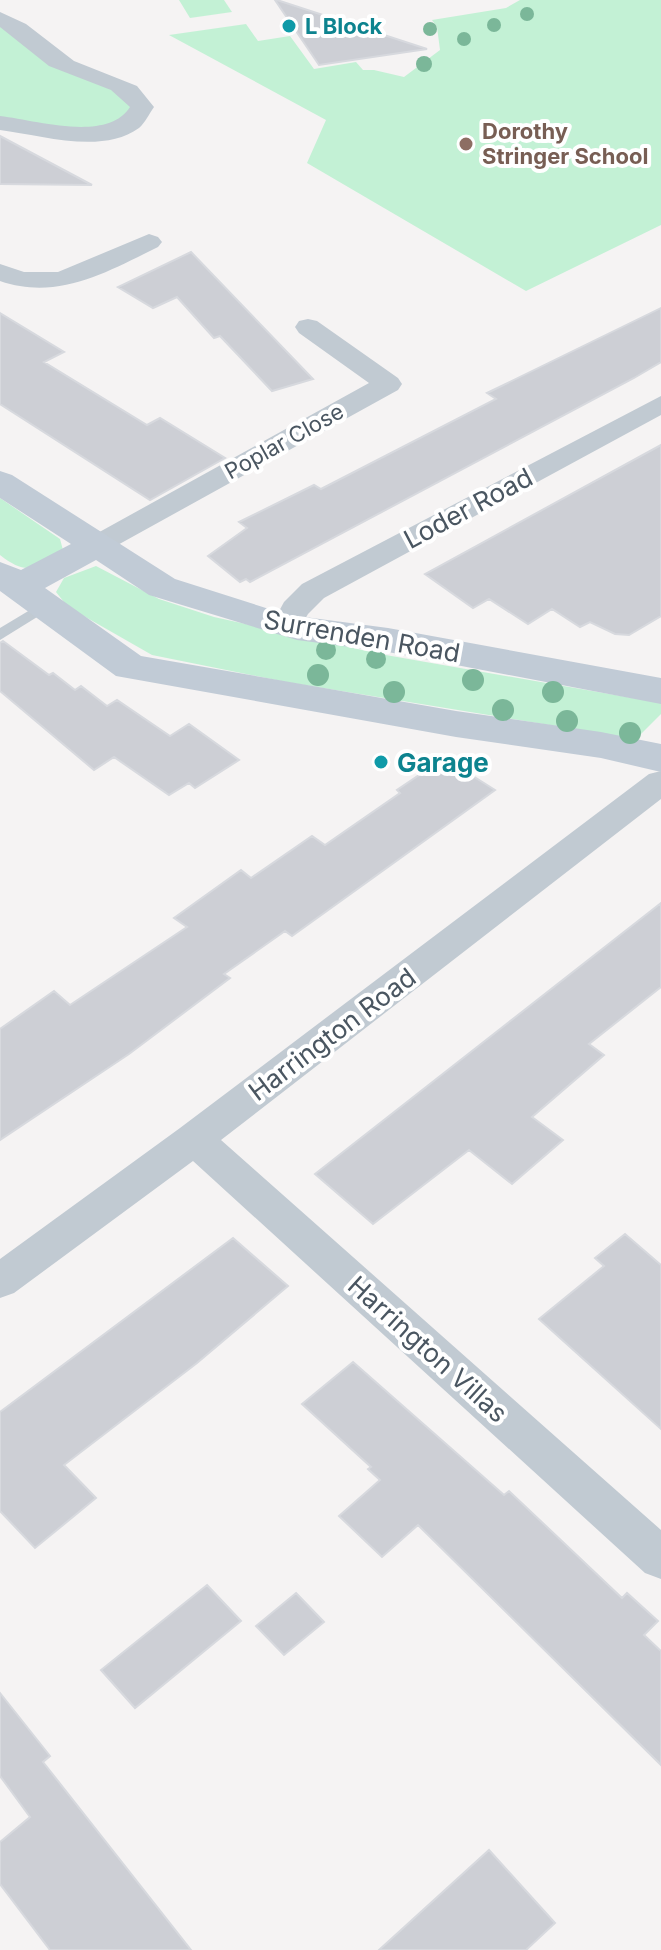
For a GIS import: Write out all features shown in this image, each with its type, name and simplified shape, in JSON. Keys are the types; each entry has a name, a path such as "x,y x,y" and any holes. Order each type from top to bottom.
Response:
{"street":[{"path":"0,19 16,25 67,67 131,92 142,107 133,121 121,128 95,134 73,134 0,123"},
{"path":"0,272 20,281 70,280 149,242"},
{"path":"89,245 111,259"},
{"name":"Poplar Close","path":"95,546 388,384 308,327"},
{"name":"Loder Road","path":"286,626 295,609 313,591 661,404"},
{"name":"Surrenden Road","path":"0,482 162,587 286,626 388,640 661,691"},
{"path":"95,546 21,589 130,667 456,724 601,745 661,758"},
{"name":"Harrington Road","path":"0,1281 194,1139 661,782"},
{"name":"Harrington Villas","path":"194,1139 661,1558"}],"lane":[{"path":"0,635 21,589"}],"green space":[{"path":"179,0 224,0 232,12 190,18"},
{"name":"Dorothy Stringer School","path":"520,0 661,0 661,225 526,291 307,163 326,120 169,35 246,24 258,41 290,36 314,69 356,62 363,70 404,77 440,50 437,27 432,20 506,8"},
{"path":"0,19 44,51 123,87 142,107 108,132 0,123"},
{"path":"0,498 60,539 63,550 32,568 18,566 0,555"},
{"path":"96,566 159,599 214,617 380,654 661,703 661,714 636,739 286,682 152,655 68,607 56,592 64,578"}],"building":[{"path":"277,0 427,49 319,65"},
{"path":"0,136 92,185 0,184"},
{"path":"191,252 313,379 272,391 220,336 214,338 177,297 153,308 118,287"},
{"path":"661,308 661,362 634,378 250,582 246,579 240,582 208,556 247,528 239,522 314,485 321,489 496,399 487,393"},
{"path":"0,313 64,352 44,362 147,425 160,418 225,458 150,500 0,404"},
{"path":"661,445 661,616 629,635 615,634 590,622 580,627 552,609 528,624 489,599 473,608 425,574"},
{"path":"3,641 75,690 81,686 107,706 117,700 170,736 189,724 239,760 195,788 189,783 169,795 114,757 94,770 0,691 0,643"},
{"path":"437,763 452,774 460,768 495,790 292,936 285,931 224,974 230,978 129,1054 0,1140 0,1029 54,991 70,1005 187,927 174,918 241,870 251,878 312,836 325,845"},
{"path":"661,903 661,987 589,1044 604,1055 532,1117 563,1140 512,1184 469,1150 373,1224 315,1174"},
{"path":"625,1234 661,1265 661,1429 539,1319 604,1266 595,1258"},
{"path":"233,1238 288,1286 197,1363 64,1465 96,1498 35,1548 0,1511 0,1412"},
{"path":"353,1362 504,1495 509,1491 622,1598 627,1593 658,1621 644,1635 661,1651 661,1765 418,1525 382,1557 339,1516 380,1480 368,1469 371,1467 302,1404"},
{"path":"207,1585 241,1621 135,1708 101,1670"},
{"path":"296,1593 324,1622 284,1655 256,1626"},
{"path":"0,1693 50,1756 43,1762 191,1950 50,1950 0,1884 0,1842 30,1817 0,1776"},
{"path":"489,1850 555,1923 526,1950 379,1950"}],"place":[{"name":"L Block","path":"289,26"},
{"name":"Dorothy Stringer School","path":"466,144"},
{"name":"Garage","path":"381,762"}]}
